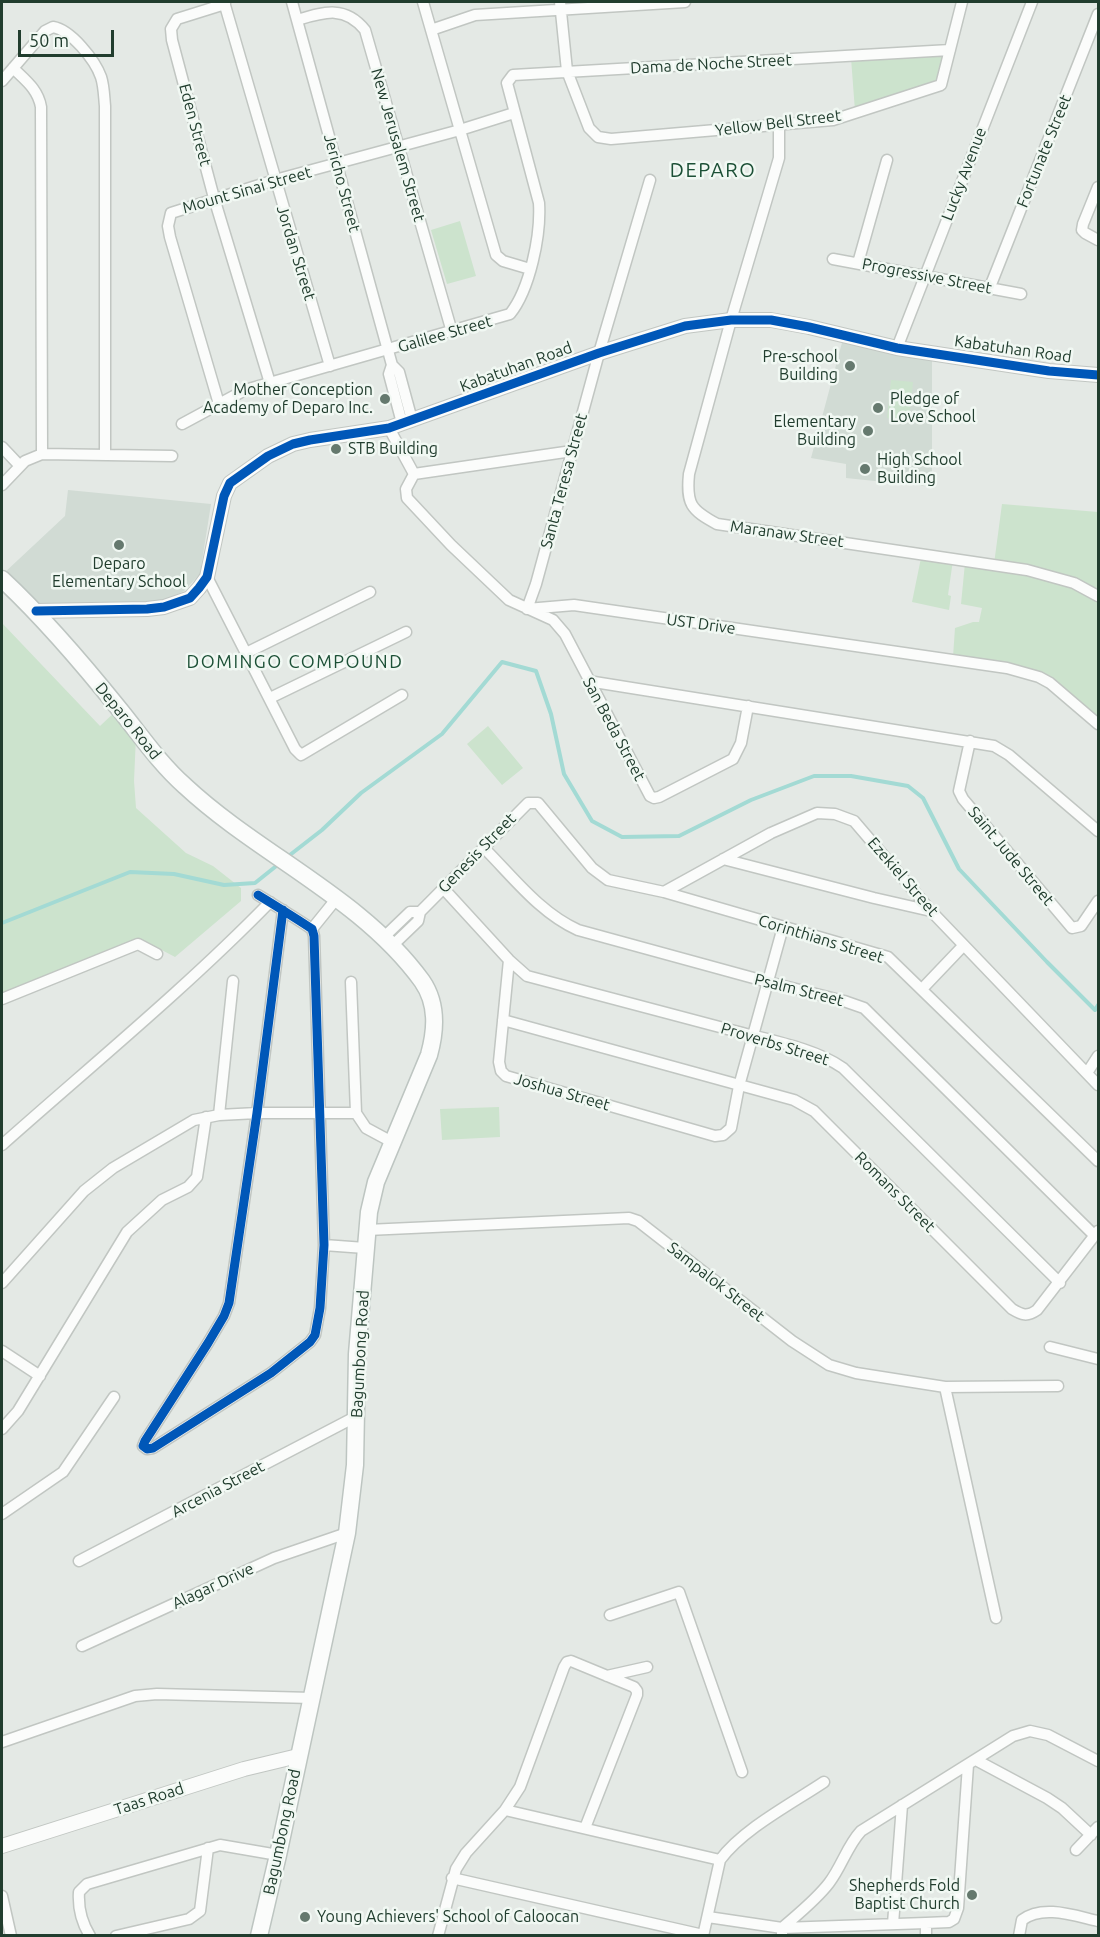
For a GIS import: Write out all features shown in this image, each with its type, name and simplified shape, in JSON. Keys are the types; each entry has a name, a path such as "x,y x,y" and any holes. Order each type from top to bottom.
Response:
{"main road":[{"name":"Deparo Road","path":"2,579 36,611 183,784 267,850"},
{"name":"Bagumbong Road","path":"259,1935 347,1533 355,1465 357,1354 365,1248 376,1182 429,1055 433,1041 435,1015 430,994 422,980 388,942 337,898 267,850"}],"street":[{"name":"Jericho Street","path":"292,2 392,365 389,374 401,424"},
{"path":"423,2 496,255 503,261 530,269"},
{"path":"431,30 476,15 560,5 685,2"},
{"name":"Yellow Bell Street","path":"567,71 589,128 598,137 611,139 833,120 941,85 962,2"},
{"name":"Lucky Avenue","path":"897,348 1032,2"},
{"name":"Jordan Street","path":"224,3 330,366"},
{"name":"Eden Street","path":"224,3 177,19 171,29 172,40 214,198 270,383"},
{"path":"560,5 567,71"},
{"name":"New Jerusalem Street","path":"297,20 317,14 338,12 356,19 365,30 452,332"},
{"name":"Fortunate Street","path":"990,287 1098,14"},
{"path":"2,81 45,30 57,27 86,53 95,65 104,88 105,455"},
{"name":"Dama de Noche Street","path":"514,113 507,83 513,75 950,50"},
{"path":"13,68 33,87 41,107 42,454"},
{"name":"Mount Sinai Street","path":"219,404 168,226 171,213 275,180 514,113"},
{"name":"Galilee Street","path":"182,424 245,390 510,314 517,305 536,250 540,219 539,203 514,113"},
{"name":"Maranaw Street","path":"779,125 779,158 689,474 687,492 690,505 700,515 717,524 1027,570 1074,583 1098,596"},
{"path":"858,263 887,160"},
{"name":"Santa Teresa Street","path":"527,609 650,180"},
{"path":"1098,187 1082,230 1085,234 1098,240"},
{"name":"Progressive Street","path":"834,259 1021,294"},
{"name":"Kabatuhan Road","path":"207,577 224,496 230,483 268,456 293,444 401,424 599,353 685,326 751,319 790,323 897,348 1049,371 1098,375"},
{"path":"401,424 414,474 406,489 407,498 451,545 509,600 527,609"},
{"path":"2,447 20,466"},
{"path":"414,474 572,451"},
{"path":"2,485 30,458 42,454 172,456"},
{"path":"36,611 147,609 164,606 190,598 207,577 295,749 303,756 402,695"},
{"path":"246,653 370,592"},
{"name":"UST Drive","path":"527,609 574,605 1007,668 1039,677 1050,683 1098,724"},
{"name":"San Beda Street","path":"527,609 553,620 565,634 646,791 654,798 733,759 741,743 748,706"},
{"path":"270,698 406,632"},
{"path":"588,681 994,746 1009,755 1098,831"},
{"name":"Saint Jude Street","path":"970,741 959,791 963,799 1072,928 1081,926 1098,901"},
{"name":"Genesis Street","path":"388,942 410,912 420,912 528,803 538,803"},
{"name":"Corinthians Street","path":"538,803 592,868 608,880 664,892 888,957 1098,1161"},
{"name":"Ezekiel Street","path":"664,892 771,833 817,813 835,814 854,821 963,946 1098,1085"},
{"name":"Psalm Street","path":"484,848 548,912 561,922 578,930 864,1008 1097,1233"},
{"path":"723,859 931,911"},
{"name":"Proverbs Street","path":"443,888 509,960 527,976 821,1055 843,1068 1060,1282"},
{"path":"258,895 283,910 312,929 316,944 324,1245 317,1326 310,1342 271,1373 153,1448 144,1449 145,1441 188,1376 227,1309 234,1277 283,910"},
{"path":"312,929 337,898"},
{"path":"2,1145 240,933 270,902"},
{"path":"739,1086 783,927"},
{"path":"2,999 138,944 157,954"},
{"path":"922,989 963,946"},
{"name":"Joshua Street","path":"509,960 499,1062 501,1071 506,1076 715,1136 723,1135 731,1128 739,1086"},
{"path":"219,1115 233,981"},
{"path":"351,982 356,1113 366,1128 392,1142"},
{"name":"Romans Street","path":"503,1020 794,1100 814,1111 1012,1309 1021,1315 1030,1315 1060,1282"},
{"path":"1087,1073 1098,1056"},
{"path":"2,1283 84,1191 113,1168 194,1120 219,1115 257,1113 356,1113"},
{"path":"2,1429 18,1411 127,1232 162,1200 188,1187 197,1177 206,1117"},
{"name":"Sampalok Street","path":"367,1230 629,1218 638,1221 792,1341 829,1365 856,1373 945,1387 1058,1386"},
{"path":"1060,1282 1097,1233"},
{"path":"324,1245 365,1248"},
{"path":"1050,1347 1096,1355"},
{"path":"2,1351 40,1376"},
{"path":"945,1387 996,1618"},
{"path":"2,1514 63,1472 114,1398"},
{"name":"Arcenia Street","path":"79,1561 357,1416"},
{"name":"Alagar Drive","path":"82,1646 274,1558 347,1533"},
{"path":"610,1615 679,1592 742,1772"},
{"path":"438,1935 452,1878 460,1860 505,1810 520,1787 564,1667 567,1662 571,1661 634,1687 637,1691 585,1828"},
{"path":"607,1676 647,1667"},
{"path":"2,1742 135,1696 157,1694 312,1698"},
{"path":"782,1932 830,1882 861,1831 1013,1736 1030,1731 1048,1735 1098,1761"},
{"name":"Taas Road","path":"2,1846 244,1768 298,1756"},
{"path":"972,1763 1047,1798 1094,1831 1076,1850"},
{"path":"708,1917 782,1932 950,1922 957,1914 972,1763"},
{"path":"452,1878 703,1935 720,1860 727,1850 744,1835 824,1782"},
{"path":"893,1924 902,1805"},
{"path":"505,1810 720,1860"},
{"path":"90,1935 78,1903 79,1892 87,1884 220,1845 278,1855"},
{"path":"116,1935 189,1919 196,1915 200,1911 208,1848"},
{"path":"2,1896 11,1935"},
{"path":"1019,1935 1022,1920 1035,1913 1046,1911 1098,1921"},
{"path":"926,1923 926,1935"}],"shaded area":[{"name":"Pledge of Love School","path":"843,339 932,358 932,487 846,478 846,464 811,458"},
{"name":"Deparo Elementary School","path":"68,490 211,504 200,574 184,591 163,601 38,608 3,574 65,516"}],"green space":[{"path":"948,51 940,84 855,111 851,58"},
{"path":"460,221 476,276 447,284 431,230"},
{"path":"891,380 913,382 909,421 887,418"},
{"path":"1002,504 1098,512 1098,596 994,564"},
{"path":"921,558 953,560 948,595 951,596 949,610 912,602"},
{"path":"965,563 1030,573 1073,586 1098,601 1098,720 1061,687 953,657 955,628 979,622 982,608 961,604"},
{"path":"2,623 100,726 117,710 136,736 134,781 136,808 186,853 213,866 241,888 241,901 175,957 139,938 2,993"},
{"path":"488,726 523,768 502,785 467,744"},
{"path":"499,1107 500,1137 442,1140 440,1109"}],"waterway":[{"path":"286,858 322,830 361,793 442,734 502,662 536,671 551,714 564,774 592,821 622,837 679,836 751,800 814,776 851,776 908,786 923,798 959,869 1095,1010 1098,1005"},
{"path":"2,923 130,872 174,874 224,885 255,883 280,863"}],"cycle path":[{"path":"36,611 147,609 164,607 190,598 207,577 224,496 230,483 268,456 293,444 310,440 389,428 599,353 685,326 731,320 771,320 897,348 1049,371 1098,375"},
{"path":"258,895 278,907 285,912 312,929 314,936 324,1245 320,1308 315,1335 310,1342 271,1373 153,1448 147,1449 143,1446 145,1441 208,1343 229,1303 257,1113 283,910"}],"place":[{"name":"Pre-school Building","path":"850,366"},
{"name":"Mother Conception Academy of Deparo Inc.","path":"385,399"},
{"name":"Pledge of Love School","path":"878,408"},
{"name":"Elementary Building","path":"868,431"},
{"name":"STB Building","path":"336,449"},
{"name":"High School Building","path":"865,469"},
{"name":"Deparo Elementary School","path":"119,545"},
{"name":"Shepherds Fold Baptist Church","path":"972,1895"},
{"name":"Young Achievers' School of Caloocan","path":"305,1917"}],"district":[{"name":"DEPARO","path":"713,170"},
{"name":"DOMINGO COMPOUND","path":"295,662"}]}
